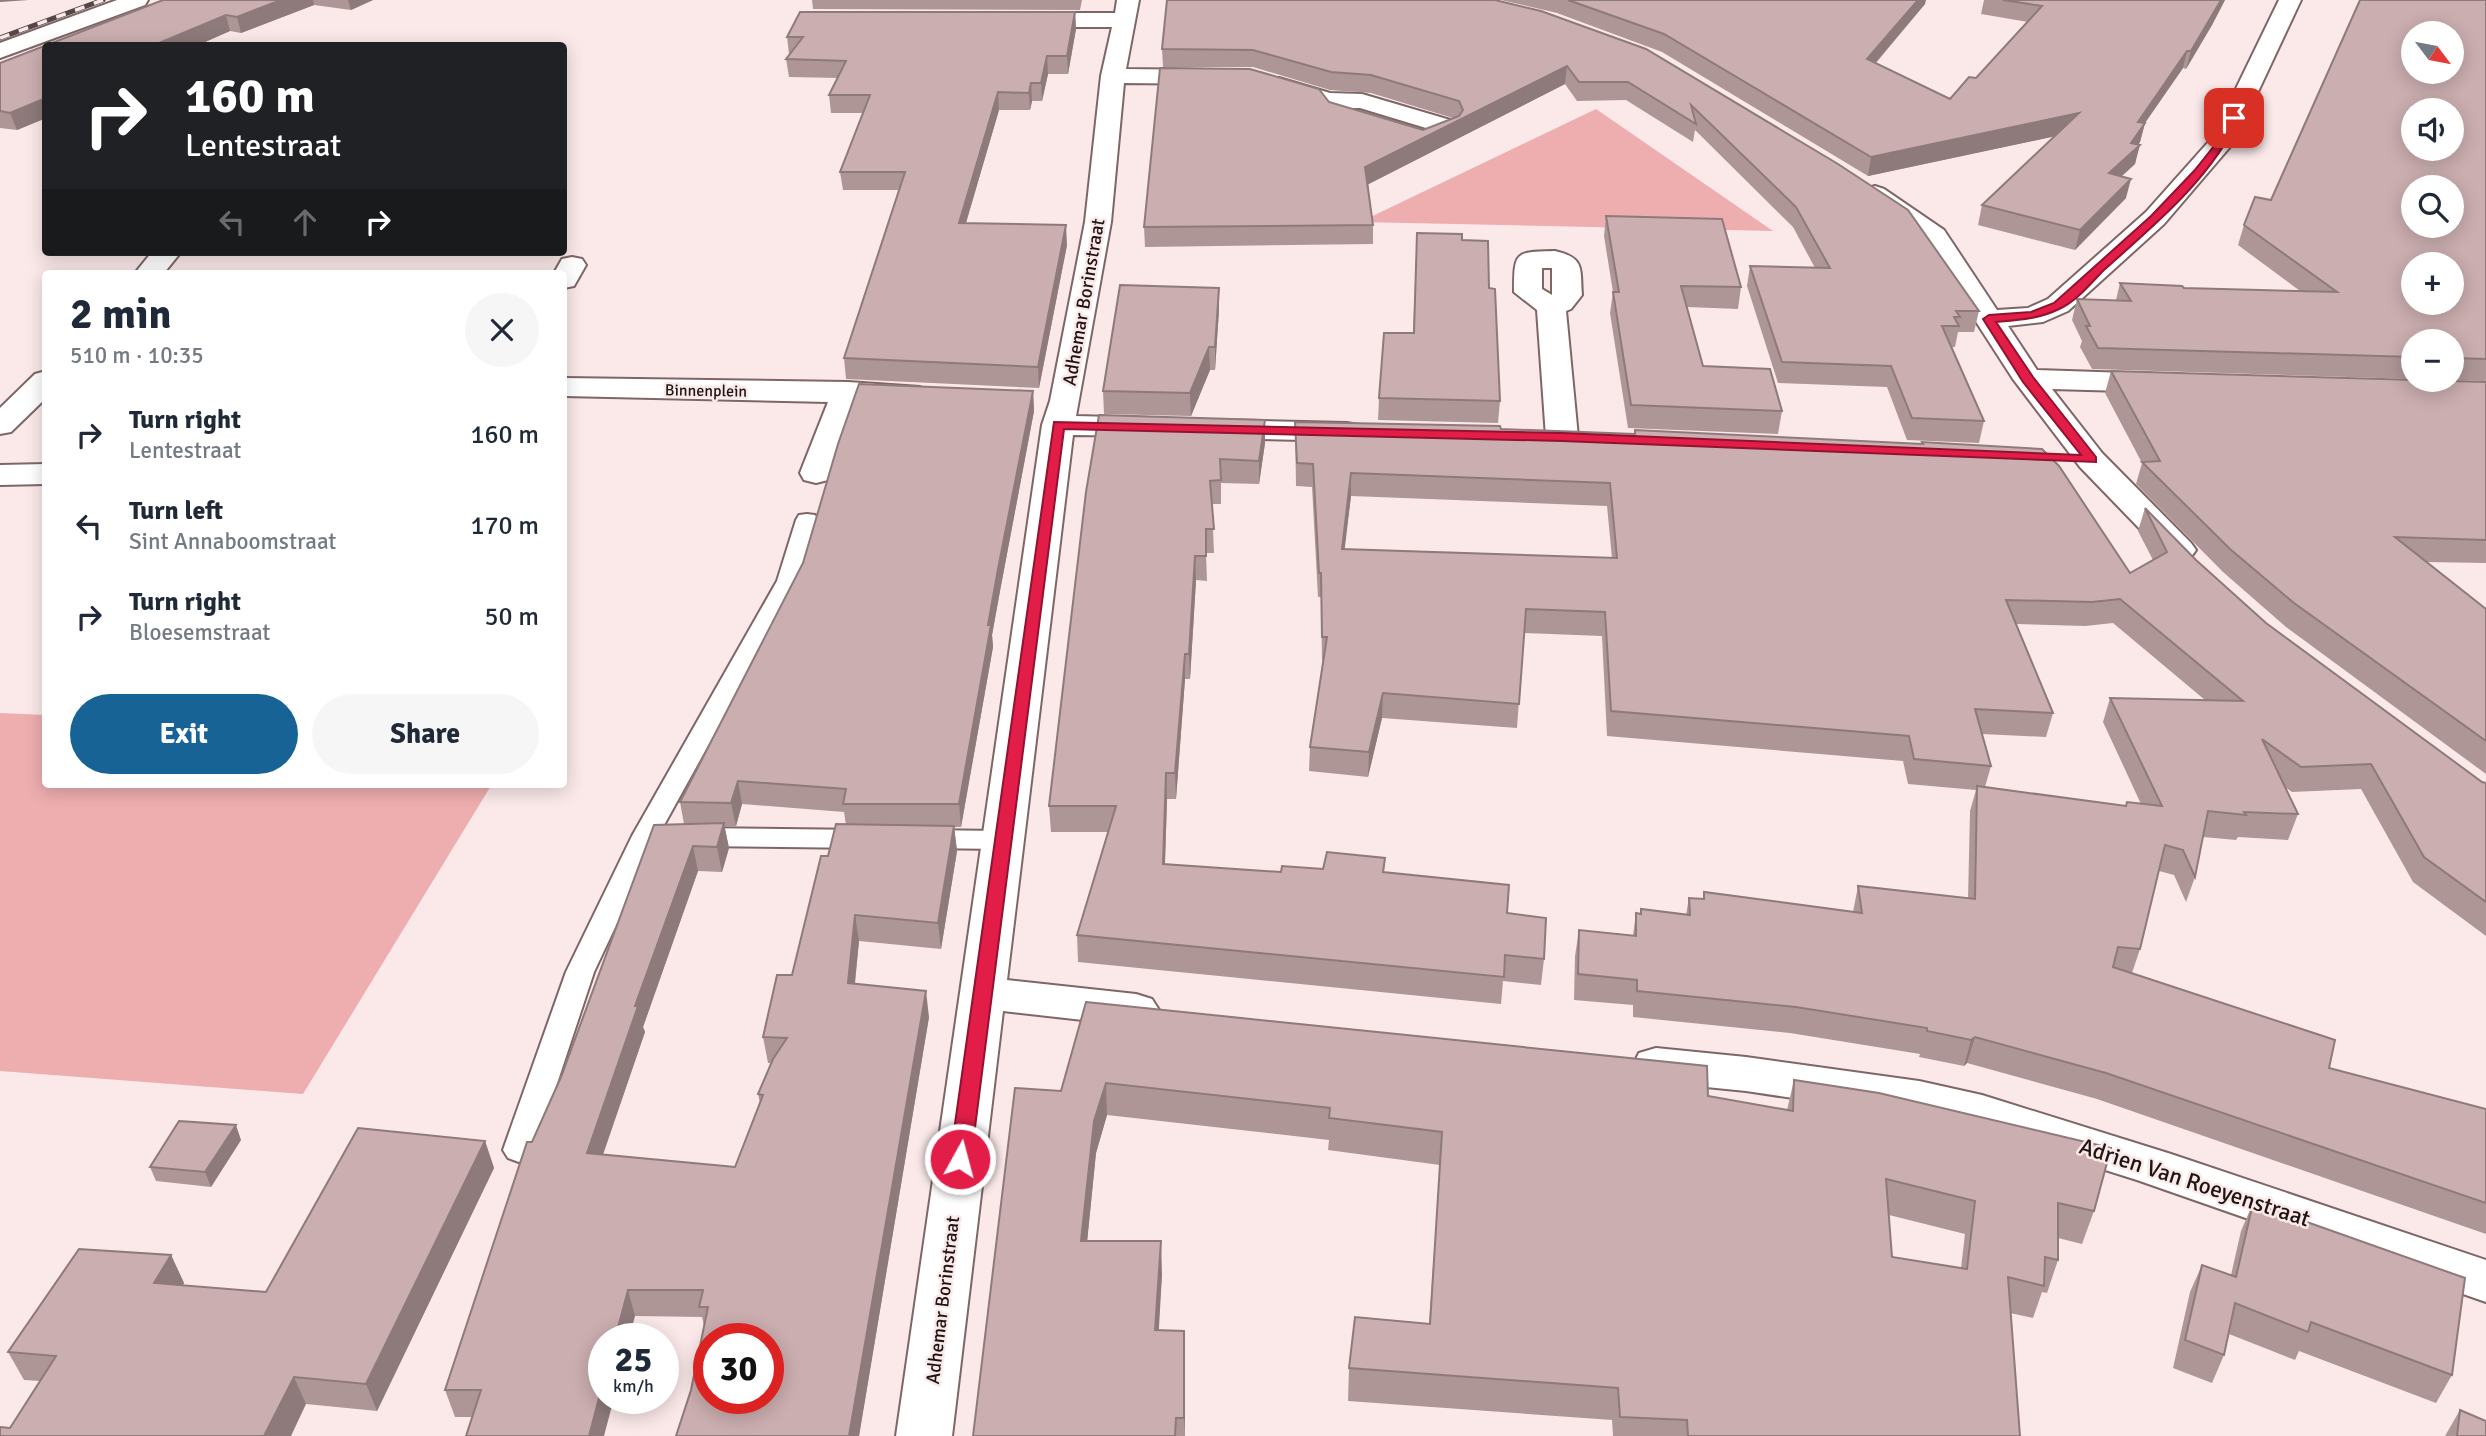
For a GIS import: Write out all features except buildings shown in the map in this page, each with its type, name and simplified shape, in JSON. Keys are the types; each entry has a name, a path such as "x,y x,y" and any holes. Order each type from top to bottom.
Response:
{"street":[{"path":"0,51 137,0"},
{"path":"1989,319 2033,316 2059,305 2164,209 2223,141 2290,0"},
{"path":"1000,20 1126,10"},
{"name":"Adhemar Borinstraat","path":"925,1436 1002,840 1054,409 1098,222 1113,76 1126,10"},
{"path":"1113,76 1245,77 1328,100"},
{"path":"1851,179 1934,236 2028,379 2091,460 2202,574"},
{"path":"152,270 164,256"},
{"path":"1551,307 1562,437"},
{"path":"2028,379 2187,384"},
{"path":"0,425 42,384"},
{"name":"Binnenplein","path":"567,387 943,395"},
{"path":"816,473 848,391"},
{"path":"1054,409 1372,432"},
{"path":"2049,458 2091,460"},
{"path":"0,475 42,474"},
{"path":"982,993 1177,1014"},
{"name":"Adrien Van Roeyenstraat","path":"1621,1061 1746,1074 1892,1095 1982,1113 2154,1167 2486,1281"}],"lane":[{"path":"519,1150 580,972 645,836 788,582 807,520"},
{"path":"645,836 1002,840"}],"shaded area":[{"path":"1596,109 1773,231 1360,222"},
{"path":"0,713 42,715 42,788 490,788 303,1094 0,1071"}],"railway":[{"path":"0,38 103,0"}],"route":[{"path":"960,1159 1058,425 1562,437 2091,460 2028,379 1989,319 2033,316 2059,305 2155,218 2197,174 2223,141 2234,118"}]}
